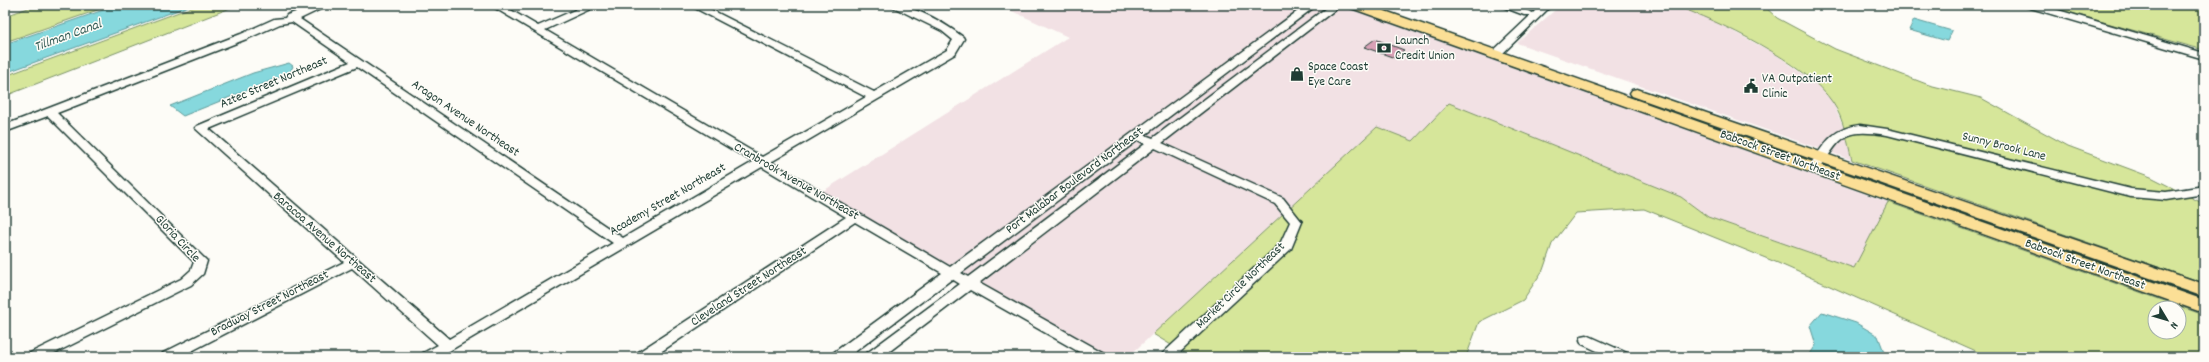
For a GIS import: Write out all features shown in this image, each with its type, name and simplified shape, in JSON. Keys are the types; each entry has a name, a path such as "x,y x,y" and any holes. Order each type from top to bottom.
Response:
{"main road":[{"name":"Babcock Street Northeast","path":"1356,5 1500,50 2128,272 2204,307"},
{"name":"Babcock Street Northeast","path":"1389,5 1500,50"},
{"name":"Babcock Street Northeast","path":"2128,272 2204,291"}],"street":[{"path":"5,129 245,36 262,34 282,26 289,19 324,5"},
{"name":"Cranbrook Avenue Northeast","path":"495,5 968,283 1099,357"},
{"path":"537,30 594,5"},
{"path":"694,5 875,97"},
{"name":"Academy Street Northeast","path":"428,357 951,52 959,39 946,29 894,5"},
{"name":"Port Malabar Boulevard Northeast","path":"838,357 1312,5"},
{"name":"Port Malabar Boulevard Northeast","path":"872,357 1336,5"},
{"path":"1503,5 1528,13"},
{"path":"1500,50 1547,5"},
{"path":"2030,5 2204,56"},
{"name":"Aragon Avenue Northeast","path":"289,19 358,63 622,243"},
{"name":"Aztec Street Northeast","path":"201,128 358,63"},
{"name":"Gloria Circle","path":"35,357 186,282 195,275 200,268 201,261 50,112"},
{"name":"Baracoa Avenue Northeast","path":"201,128 352,263 448,346"},
{"name":"Sunny Brook Lane","path":"1818,162 1836,136 1843,132 1852,129 1875,130 2131,193 2166,196 2204,190"},
{"name":"Market Circle Northeast","path":"1136,135 1279,201 1296,222 1286,246 1166,357"},
{"name":"Cleveland Street Northeast","path":"642,357 856,216"},
{"name":"Bradway Street Northeast","path":"168,357 352,263"},
{"path":"1587,340 1622,357"}],"shaded area":[{"path":"999,5 1305,5 942,273 812,198 1068,37"},
{"path":"1319,5 1329,5 959,283 952,279"},
{"path":"1561,5 1673,5 1704,16 1774,53 1817,84 1833,103 1844,129 1852,160 1517,43"},
{"path":"1341,6 1888,202 1854,268 1708,217 1681,197 1449,103 1413,141 1377,127 1128,357 1087,357 970,289"}],"green space":[{"path":"37,5 112,5 5,42 5,16"},
{"path":"198,5 238,5 5,96 5,76"},
{"path":"1673,5 1763,5 1777,18 1835,49 1929,85 1981,98 2068,146 2151,177 2204,204 2204,283 1852,160 1845,130 1837,109 1820,88 1803,73 1783,58 1737,32"},
{"path":"2042,5 2204,5 2204,50"},
{"path":"1449,103 1681,197 1708,217 1854,268 1888,202 2162,300 2147,300 2147,340 2187,340 2187,309 2204,315 2204,357 1975,357 1976,351 1778,263 1644,209 1576,213 1552,244 1543,270 1523,300 1479,322 1466,357 1191,357 1153,334 1377,127 1413,141"}],"water":[{"name":"Tillman Canal","path":"118,5 192,5 5,73 5,44"},
{"path":"1914,20 1952,31 1947,41 1909,30"},
{"path":"289,63 293,66 290,73 183,116 170,106 253,73"},
{"path":"1822,312 1856,323 1878,336 1886,357 1808,357 1816,345 1810,326"}],"building":[{"name":"Launch Credit Union","path":"1375,39 1404,50 1395,58 1364,47"}],"place":[{"name":"Launch Credit Union","path":"1384,48"},
{"name":"Space Coast Eye Care","path":"1297,74"},
{"name":"VA Outpatient Clinic","path":"1751,86"}]}
